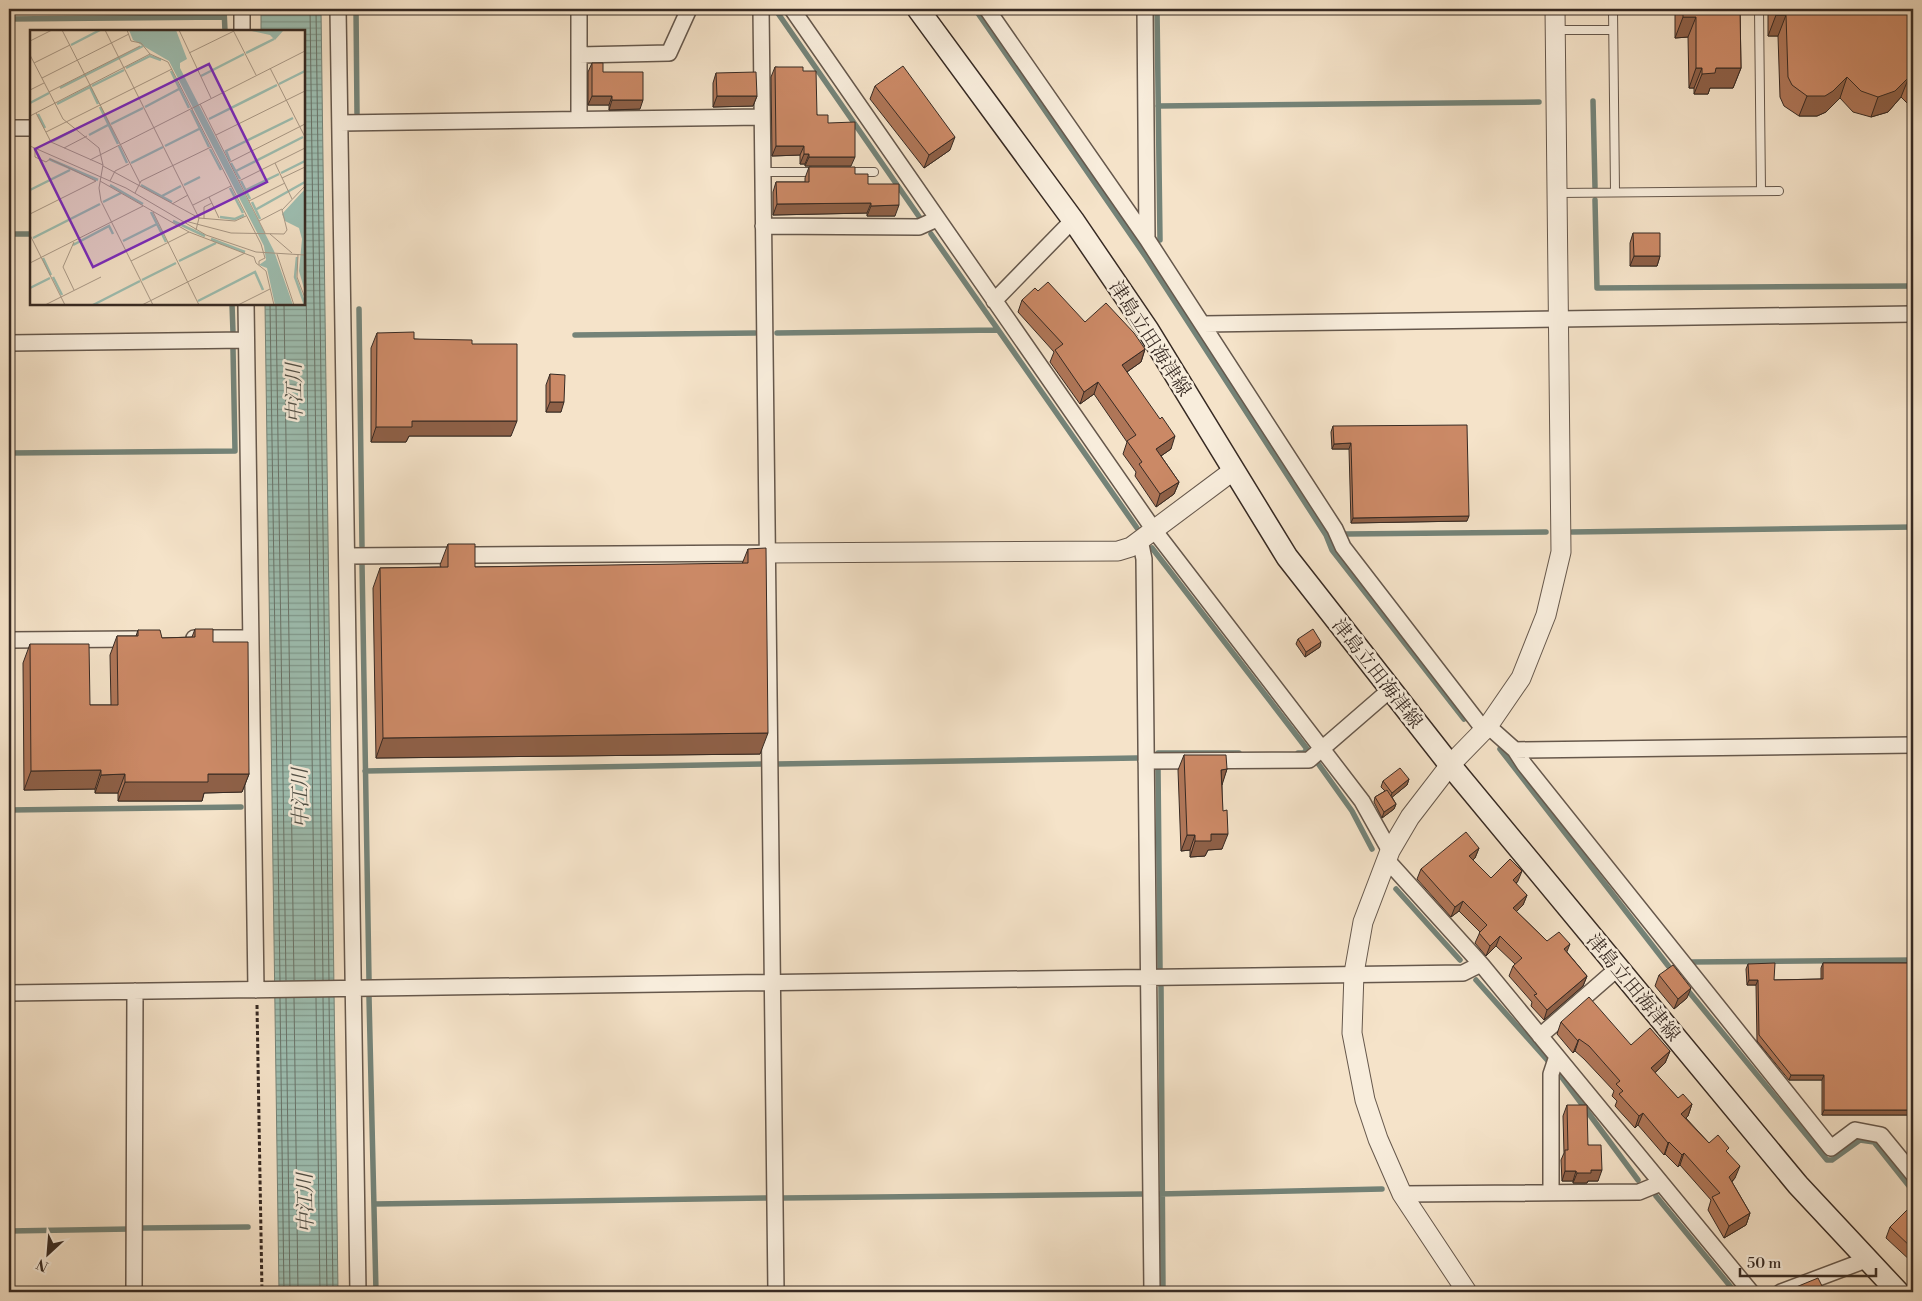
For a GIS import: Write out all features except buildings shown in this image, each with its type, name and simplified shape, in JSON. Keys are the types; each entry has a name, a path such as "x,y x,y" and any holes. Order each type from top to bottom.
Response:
{"main road":[{"name":"津島立田海津線","path":"918,9 930,28 1073,220 1148,330 1287,557 1450,765 1798,1185 1866,1260 1898,1292"}],"street":[{"path":"242,9 242,30"},
{"path":"338,9 347,556 347,988 358,1292"},
{"path":"579,9 579,120"},
{"path":"579,55 669,53 690,9"},
{"path":"761,9 776,1292"},
{"path":"792,9 994,301 1147,535 1322,748 1362,801 1388,855 1481,964 1751,1292"},
{"path":"904,9 930,28"},
{"path":"987,9 1148,239 1335,529 1342,548 1486,728 1515,750 1530,772 1831,1148 1855,1130 1881,1136 1913,1174"},
{"path":"1145,9 1148,239"},
{"path":"1467,1292 1402,1194 1378,1139 1365,1100 1352,1033 1354,973 1363,922 1388,855 1410,817 1450,765 1486,728 1521,678 1546,615 1561,552 1555,9"},
{"path":"340,123 762,117"},
{"path":"9,128 30,128"},
{"path":"763,226 919,227 937,219"},
{"path":"994,301 1073,220"},
{"path":"246,305 250,638 262,990"},
{"path":"1203,324 1913,314"},
{"path":"9,343 246,340"},
{"path":"347,556 1118,551 1131,547 1234,470"},
{"path":"1147,535 1144,559 1152,1292"},
{"path":"9,640 154,638"},
{"path":"183,638 250,638"},
{"path":"1146,761 1309,760 1390,689"},
{"path":"1515,750 1913,745"},
{"path":"9,993 1463,972 1481,964"},
{"path":"1540,1036 1618,968"},
{"path":"134,1292 135,991"},
{"path":"1551,1193 1551,1074 1557,1056"},
{"path":"1402,1194 1638,1192 1661,1183"},
{"path":"1781,1292 1866,1260"}],"lane":[{"path":"1613,9 1614,192"},
{"path":"1759,9 1761,191"},
{"path":"1555,30 1614,30"},
{"path":"763,172 828,172"},
{"path":"837,172 874,172"},
{"path":"1558,193 1779,191"}],"path":[{"path":"262,990 262,1292"}],"water":[{"name":"中江川","path":"261,9 321,9 338,1292 279,1292 265,305 305,305 305,30 261,30"}],"waterway":[{"path":"224,9 225,30"},
{"path":"356,9 357,113"},
{"path":"775,9 920,218"},
{"path":"975,9 1146,257 1326,535 1332,550 1464,719"},
{"path":"1157,9 1160,240"},
{"path":"9,19 224,17"},
{"path":"1593,101 1595,187"},
{"path":"1158,106 1539,102"},
{"path":"1595,200 1597,288 1913,286"},
{"path":"9,234 30,234"},
{"path":"931,234 1137,528"},
{"path":"232,305 233,333"},
{"path":"359,309 362,546"},
{"path":"777,333 997,330"},
{"path":"575,335 755,333"},
{"path":"9,453 235,451 233,349"},
{"path":"1572,532 1913,527"},
{"path":"1346,534 1546,532"},
{"path":"1152,548 1307,749 1304,753 1298,753"},
{"path":"362,563 369,979"},
{"path":"1500,749 1673,972"},
{"path":"1158,753 1239,753"},
{"path":"777,764 1137,758"},
{"path":"1317,762 1352,811 1372,849"},
{"path":"365,771 762,764"},
{"path":"1158,767 1160,968"},
{"path":"9,810 241,807"},
{"path":"1396,889 1460,960"},
{"path":"1691,962 1913,960"},
{"path":"1476,980 1549,1062"},
{"path":"1161,987 1163,1292"},
{"path":"1685,987 1827,1160 1832,1160 1860,1140 1874,1142 1913,1191"},
{"path":"369,997 376,1292"},
{"path":"1558,1072 1638,1180"},
{"path":"1159,1194 1382,1189"},
{"path":"783,1198 1143,1194"},
{"path":"1656,1196 1735,1292"},
{"path":"374,1204 767,1198"},
{"path":"143,1228 248,1227"},
{"path":"9,1231 130,1229"}]}
